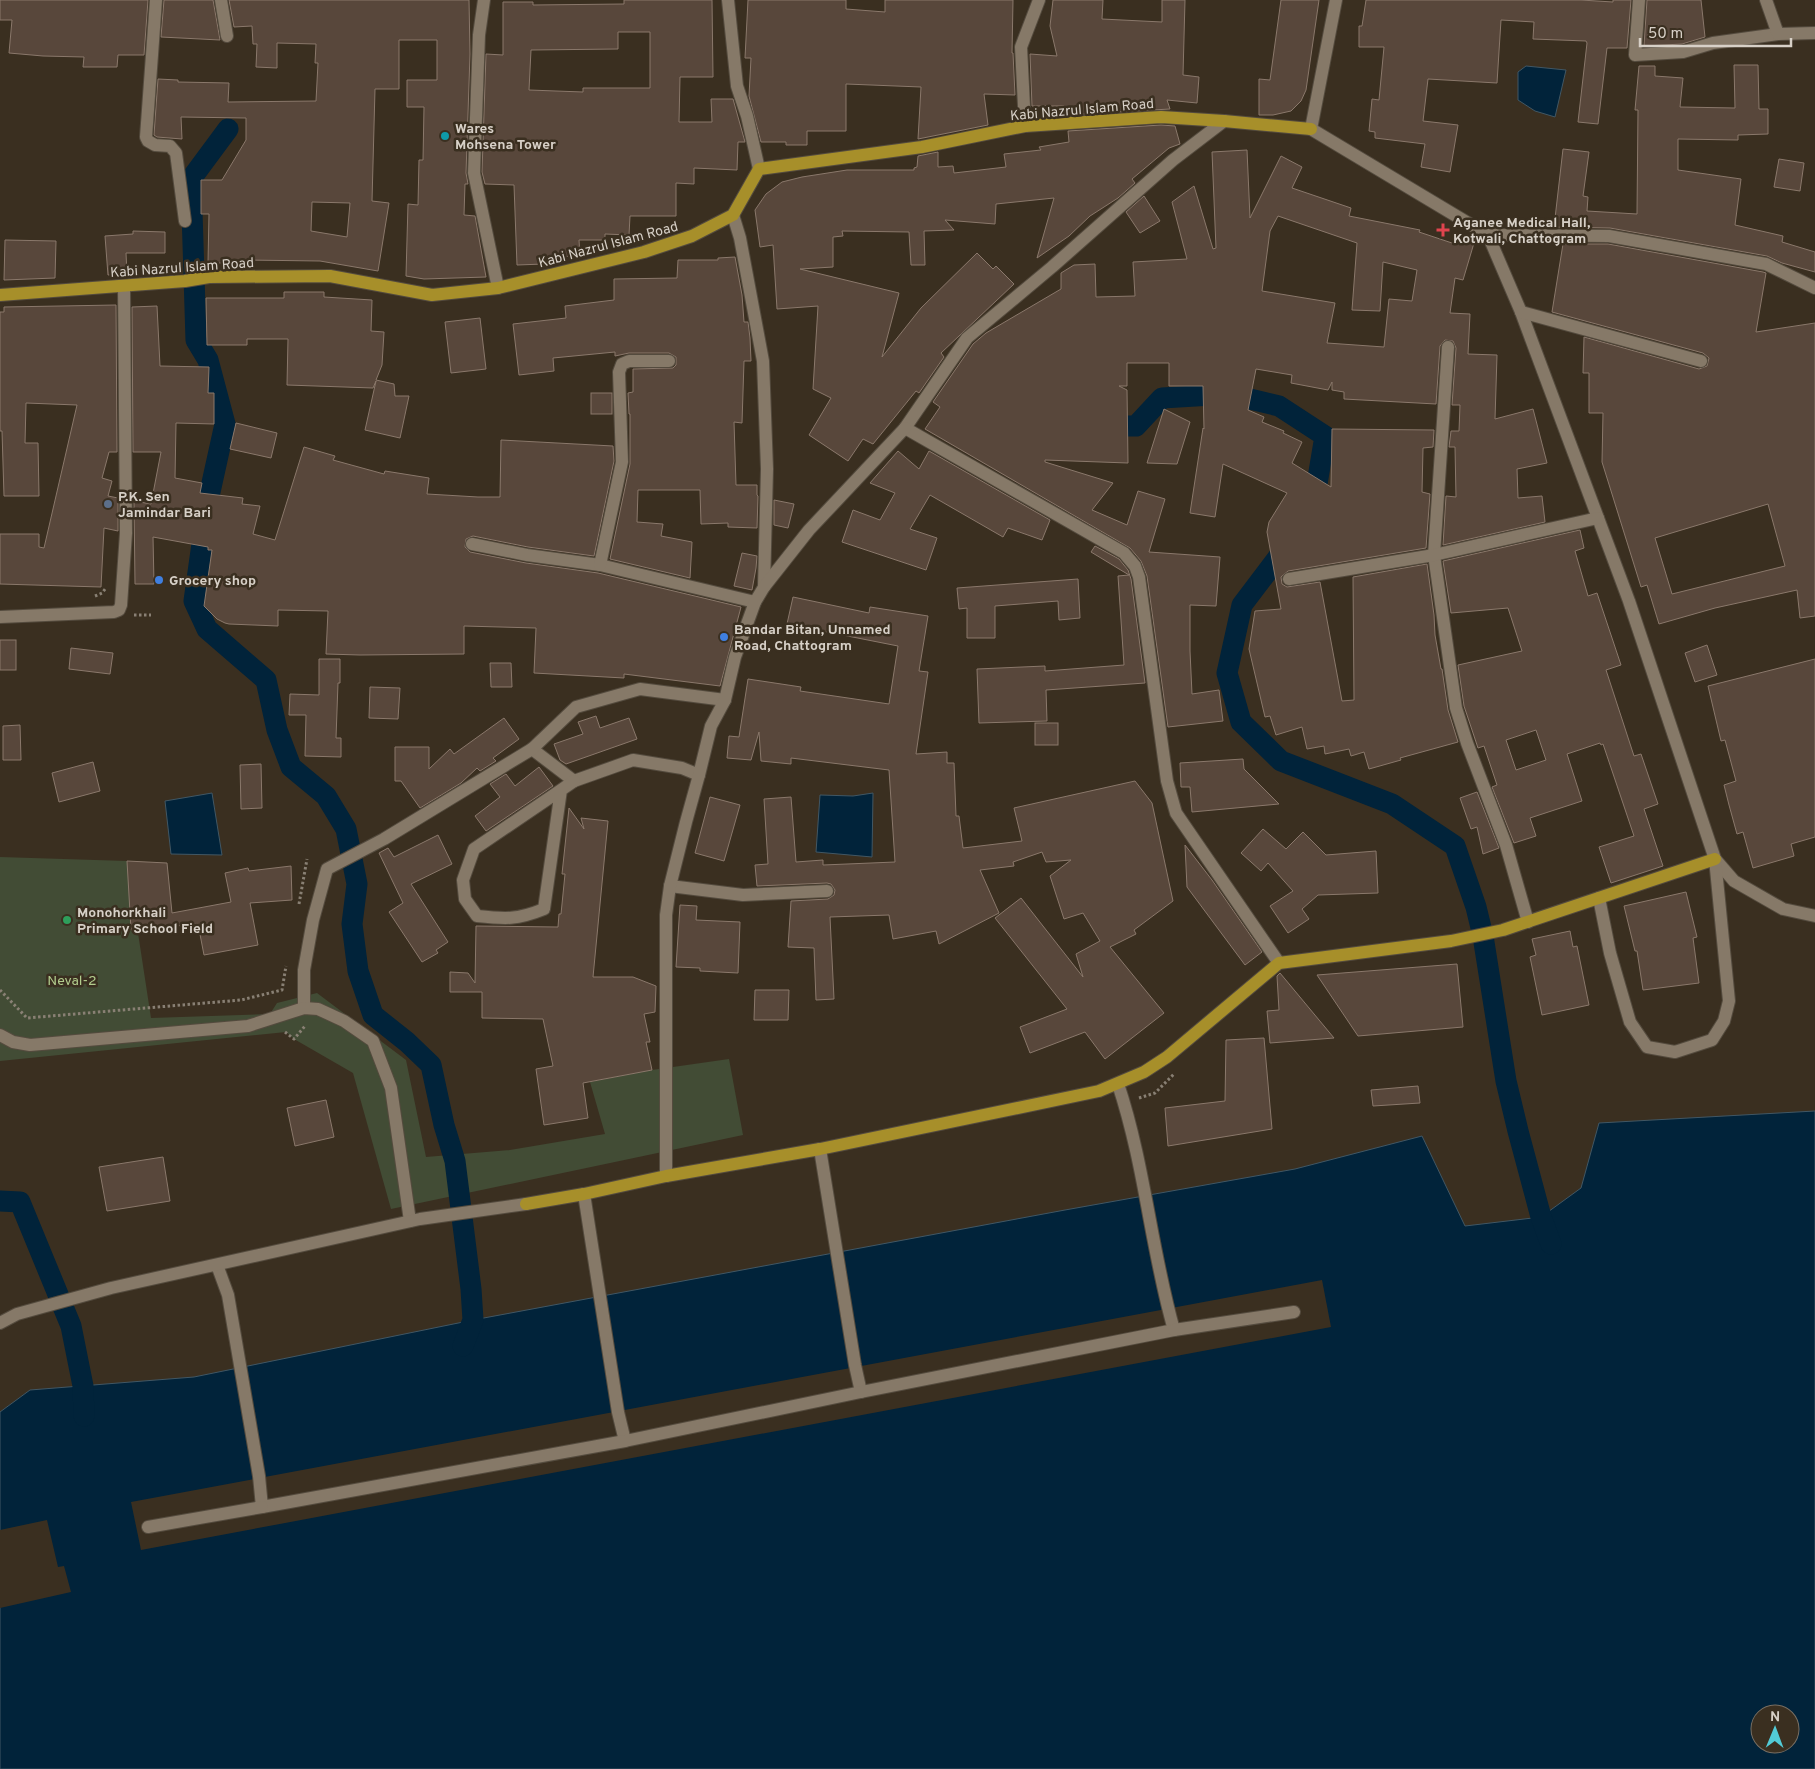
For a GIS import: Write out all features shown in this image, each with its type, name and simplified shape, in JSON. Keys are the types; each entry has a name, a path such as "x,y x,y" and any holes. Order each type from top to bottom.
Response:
{"main road":[{"name":"Kabi Nazrul Islam Road","path":"759,170 922,147 1025,126 1162,117 1311,130"},
{"path":"733,215 759,170"},
{"name":"Kabi Nazrul Islam Road","path":"0,295 185,281 209,277 330,276 432,295 498,288 644,252 692,236 733,215"},
{"path":"526,1204 584,1194 666,1176 820,1149 1099,1091 1144,1072 1167,1057 1279,963 1451,942 1503,930 1715,859"}],"street":[{"path":"156,0 146,137 148,141 155,144 170,146 176,153 185,221"},
{"path":"221,0 227,36"},
{"path":"484,0 479,36 474,173 498,288"},
{"path":"728,0 737,86 759,170"},
{"path":"1025,126 1021,47 1039,0"},
{"path":"1336,0 1311,130 1488,235 1609,236 1766,264 1815,288"},
{"path":"1639,0 1635,55 1683,52 1714,43 1778,34 1815,33"},
{"path":"1766,0 1778,34"},
{"path":"666,1176 664,977 666,915 670,886 711,726 725,700 735,657 755,602 764,587 809,530 905,428 967,338 1052,268 1173,160 1224,121"},
{"path":"733,215 740,238 764,361 767,469 764,587"},
{"path":"1488,235 1521,312 1598,518 1715,859 1729,1001 1724,1021 1712,1040 1675,1052 1647,1047 1630,1022 1610,953 1599,898"},
{"path":"0,617 114,612 119,610 121,605 126,533 124,286"},
{"path":"1521,312 1701,361"},
{"path":"1448,347 1434,555 1456,708 1467,743 1506,845 1528,922"},
{"path":"600,565 622,462 620,372 622,364 629,361 669,361"},
{"path":"905,428 1124,553 1135,566 1139,577 1167,781 1176,813 1279,963"},
{"path":"1289,580 1434,555 1598,518"},
{"path":"472,544 527,556 600,565 755,602"},
{"path":"304,1008 304,970 327,869 384,839 532,749 576,706 640,689 725,700"},
{"path":"532,749 574,781"},
{"path":"561,790 544,909 526,916 505,919 477,916 464,899 463,880 474,849 574,781 633,760 682,768 699,775"},
{"path":"1715,859 1734,881 1783,909 1815,916"},
{"path":"670,886 743,895 827,891"},
{"path":"0,1035 13,1042 30,1046 248,1026 304,1008 318,1009 344,1021 372,1041 391,1088 415,1220"},
{"path":"1118,1084 1142,1174 1167,1306 1174,1330"},
{"path":"820,1149 861,1392"},
{"path":"584,1194 618,1412 625,1441"},
{"path":"0,1323 17,1314 111,1288 415,1220 526,1204"},
{"path":"217,1265 228,1295 259,1476 262,1507"},
{"path":"148,1527 625,1441 1174,1330 1294,1312"}],"path":[{"path":"91,597 102,593 107,587"},
{"path":"298,906 307,859"},
{"path":"0,990 27,1018 241,1000 282,990 287,962"},
{"path":"1124,1102 1155,1093 1175,1073"}],"green space":[{"name":"Neval-2","path":"0,857 127,861 151,1018 270,1014 277,1003 317,993 406,1060 426,1157 510,1150 605,1134 590,1082 652,1070 729,1059 743,1135 391,1209 353,1073 294,1039 286,1032 0,1061"}],"water":[{"path":"1526,66 1566,70 1555,117 1535,111 1518,100 1518,72"},
{"path":"212,793 222,855 171,854 165,801"},
{"path":"873,793 872,857 816,852 820,795 853,796"},
{"path":"1815,1111 1815,1769 0,1769 0,1412 30,1390 194,1377 473,1320 1295,1169 1422,1136 1465,1226 1541,1217 1581,1188 1599,1123"}],"pier":[{"path":"1322,1280 1331,1327 141,1550 131,1502"},
{"path":"47,1520 58,1567 64,1566 71,1592 0,1608 0,1530"}],"building":[{"path":"0,0 148,0 144,55 118,55 117,67 83,67 84,57 9,53 12,20 0,20"},
{"path":"164,0 213,0 220,40 161,37"},
{"path":"229,0 469,0 470,54 466,173 468,184 465,184 464,215 475,216 486,277 424,279 406,276 408,204 418,205 419,160 423,160 424,107 407,107 407,80 437,80 437,40 399,40 399,89 375,89 372,201 389,203 378,271 320,261 244,260 244,263 208,263 209,214 201,214 201,180 222,180 246,140 246,118 181,117 182,139 157,137 154,135 158,79 178,80 178,82 229,83 228,102 316,101 318,63 315,63 316,44 277,43 277,68 256,67 257,44 253,44 252,26 234,27","holes":["312,202 350,203 347,237 311,231"]},
{"path":"624,0 712,0 713,77 680,77 679,122 712,122 711,99 733,99 745,142 738,142 737,170 694,168 694,184 676,183 676,216 630,216 629,235 605,234 605,240 579,240 580,256 543,257 544,264 517,265 514,185 485,184 482,172 486,54 503,55 503,2 533,2 533,5 624,4","holes":["618,32 650,32 650,88 583,88 583,92 529,90 531,50 618,49"]},
{"path":"748,0 846,0 846,9 885,12 885,0 1013,0 1012,53 1015,95 984,94 988,125 918,139 921,87 846,84 846,131 807,131 807,145 786,145 786,142 761,142 749,96 751,58 745,58"},
{"path":"1053,0 1103,0 1102,19 1162,22 1162,0 1185,0 1183,75 1199,77 1197,103 1167,100 1170,109 1066,115 1064,106 1032,106 1030,54 1057,56 1050,26"},
{"path":"1281,0 1319,0 1306,90 1301,101 1291,111 1273,115 1259,115 1259,79 1270,80"},
{"path":"1366,0 1581,0 1613,2 1613,0 1631,0 1627,48 1607,48 1598,124 1578,122 1586,41 1533,39 1534,22 1501,20 1497,83 1428,79 1423,121 1458,125 1450,172 1421,167 1425,144 1375,138 1375,132 1369,131 1372,99 1379,100 1384,47 1359,47 1359,26 1362,26"},
{"path":"1647,0 1701,0 1705,37 1682,44 1644,46"},
{"path":"1734,65 1758,65 1759,109 1768,109 1768,134 1738,135 1738,140 1678,139 1678,170 1741,179 1735,225 1783,236 1782,242 1815,252 1815,272 1782,263 1767,256 1610,228 1554,227 1563,149 1589,152 1583,196 1588,197 1587,211 1637,214 1638,110 1635,110 1639,66 1655,66 1655,76 1683,78 1680,107 1735,108"},
{"path":"1161,125 1175,126 1180,144 1169,148 1132,179 1135,183 1118,198 1090,216 1069,236 1037,258 1054,198 996,204 995,224 945,220 954,230 924,231 925,265 911,265 909,232 842,231 843,236 833,237 833,267 800,269 899,293 882,357 921,308 977,253 993,269 996,266 1014,284 941,353 944,357 919,393 916,391 873,444 863,439 848,461 809,435 831,398 813,389 818,306 777,309 773,245 760,247 755,210 766,194 782,182 802,177 847,170 914,170 917,167 918,156 938,152 938,167 953,166 954,173 1006,167 1004,154 1041,150 1039,147 1069,142 1068,131"},
{"path":"1247,150 1250,218 1281,156 1302,167 1292,188 1351,208 1349,216 1420,230 1419,232 1452,243 1454,237 1474,243 1463,280 1455,278 1450,313 1470,314 1468,354 1497,355 1495,419 1533,409 1547,463 1517,469 1518,498 1542,496 1545,522 1443,545 1446,496 1456,497 1455,447 1449,447 1451,431 1459,431 1460,405 1452,405 1456,348 1453,341 1445,340 1440,346 1436,404 1344,399 1344,392 1332,390 1332,382 1328,390 1291,383 1292,375 1256,369 1248,410 1264,417 1262,422 1284,431 1283,433 1302,442 1292,463 1331,487 1332,429 1434,430 1433,447 1423,448 1422,492 1430,494 1426,548 1288,571 1281,577 1282,584 1287,587 1320,582 1342,701 1354,700 1353,577 1427,564 1435,635 1448,710 1458,742 1400,758 1401,760 1369,769 1364,752 1351,756 1349,749 1325,754 1324,746 1307,749 1302,727 1276,735 1270,716 1265,717 1249,649 1255,611 1281,609 1267,532 1269,522 1287,493 1223,464 1215,517 1190,513 1204,429 1203,386 1169,386 1169,363 1127,363 1127,386 1119,386 1127,390 1128,463 1045,460 1045,462 1113,483 1092,510 1127,525 1138,491 1165,499 1149,552 1220,557 1216,606 1190,605 1190,651 1192,694 1219,690 1223,721 1168,727 1147,576 1141,561 1130,548 925,429 940,407 933,402 973,344 986,333 1061,289 1061,273 1074,265 1095,264 1096,297 1135,296 1133,262 1187,259 1172,202 1194,186 1213,249 1216,248 1212,152","holes":["1278,216 1357,243 1352,310 1380,311 1383,262 1417,270 1412,301 1389,299 1384,347 1327,343 1335,303 1262,291 1270,231"]},
{"path":"1779,159 1804,163 1800,191 1774,187"},
{"path":"1144,196 1160,221 1140,233 1126,212"},
{"path":"133,231 165,232 165,253 126,253 127,274 108,275 105,236 133,234"},
{"path":"5,240 56,241 55,278 4,280"},
{"path":"1563,244 1608,244 1766,273 1756,332 1815,323 1815,616 1800,618 1797,590 1715,608 1659,624 1647,585 1641,587 1602,462 1603,413 1589,413 1589,373 1583,373 1584,337 1699,369 1707,366 1709,358 1703,353 1552,312","holes":["1768,504 1785,566 1672,594 1655,538"]},
{"path":"735,257 742,295 744,322 748,322 751,361 744,361 742,423 734,422 736,485 757,485 757,528 728,527 728,523 701,524 700,490 638,490 637,522 663,524 661,536 692,542 690,578 610,559 630,464 628,393 633,392 633,369 673,368 676,365 676,357 669,353 629,353 615,356 615,352 553,358 554,371 519,375 513,324 566,318 565,306 614,300 614,279 677,278 678,260 718,260 718,258"},
{"path":"284,292 324,292 324,297 372,300 371,331 384,332 382,365 376,380 394,384 395,396 409,396 400,438 365,430 376,381 373,388 287,385 288,339 247,339 247,345 207,345 206,298 284,298"},
{"path":"116,305 117,452 109,452 102,478 112,481 108,496 118,498 118,531 104,528 101,587 0,584 0,534 39,534 39,547 44,548 77,405 26,403 25,443 38,443 39,496 4,496 2,431 0,431 0,312 4,312 4,307"},
{"path":"157,306 160,366 209,367 208,393 214,393 214,424 176,423 175,478 202,483 200,493 243,498 242,504 260,506 253,534 275,540 304,447 335,456 333,460 384,474 385,471 429,478 427,494 500,497 501,440 613,446 614,461 594,556 528,547 473,536 466,539 465,547 470,552 526,563 598,573 741,607 720,686 624,674 624,678 534,673 536,628 464,626 464,654 326,654 328,611 278,610 278,626 225,623 217,619 204,606 212,550 208,550 208,547 153,537 154,584 135,584 134,501 151,504 161,452 133,452 132,307"},
{"path":"480,318 486,369 451,373 445,322"},
{"path":"591,393 612,393 612,414 591,414"},
{"path":"1164,409 1190,422 1177,464 1147,463"},
{"path":"236,423 277,433 271,458 230,449"},
{"path":"898,451 919,469 929,451 1050,520 1042,540 1008,528 1003,537 930,495 910,529 937,538 926,570 842,542 853,510 880,520 895,493 870,483"},
{"path":"774,500 794,504 788,528 774,525"},
{"path":"1580,530 1584,548 1575,551 1588,596 1597,593 1621,665 1606,670 1634,756 1641,754 1658,804 1644,809 1663,866 1611,883 1599,847 1634,836 1603,744 1601,745 1600,743 1567,754 1582,801 1530,818 1536,836 1514,843 1492,787 1497,785 1484,746 1478,748 1464,706 1458,665 1522,651 1508,608 1451,613 1443,561","holes":["1536,730 1546,760 1516,770 1506,740"]},
{"path":"1095,546 1119,559 1128,570 1131,579 1145,683 1046,690 1047,721 979,723 977,669 1045,666 1045,671 1124,665 1118,576 1129,575 1091,552"},
{"path":"742,553 757,556 752,590 734,586"},
{"path":"1078,579 1080,618 1059,620 1058,601 995,606 995,638 967,638 967,608 959,609 957,588"},
{"path":"793,597 869,613 870,607 928,616 919,671 928,672 916,754 947,752 947,763 954,763 956,816 959,816 963,848 1022,841 1014,808 1135,781 1152,803 1173,901 1134,930 1136,934 1110,947 1164,1013 1105,1059 1085,1032 1030,1053 1020,1027 1067,1009 995,918 1021,898 1083,977 1076,954 1100,941 1083,913 1064,919 1050,876 1071,860 1046,862 1042,852 1013,862 1014,866 980,870 999,913 939,944 936,931 893,939 889,915 830,917 834,999 816,1000 814,948 788,947 791,901 828,899 834,895 835,890 831,884 827,883 757,886 755,865 768,864 764,799 791,797 796,862 823,860 823,865 895,862 889,770 791,758 791,764 761,761 759,732 751,760 727,758 729,736 739,737 748,679 801,687 800,691 889,704 898,646 787,624"},
{"path":"0,640 16,640 16,670 0,670"},
{"path":"1707,645 1717,675 1695,682 1685,653"},
{"path":"71,648 113,653 110,674 69,669"},
{"path":"319,659 340,659 336,738 341,738 341,757 305,756 306,715 289,715 290,694 319,695"},
{"path":"1815,659 1815,837 1791,844 1794,856 1753,868 1743,832 1737,834 1724,785 1736,781 1725,740 1721,741 1708,686"},
{"path":"490,663 511,663 512,687 491,687"},
{"path":"370,687 400,688 398,719 369,718"},
{"path":"596,716 600,728 629,718 637,739 566,764 560,760 554,744 583,734 578,722"},
{"path":"504,718 519,739 493,758 496,761 480,771 477,768 461,783 420,808 401,781 395,781 395,747 429,747 429,769 450,749 454,754"},
{"path":"1035,723 1058,723 1058,745 1035,745"},
{"path":"20,725 21,760 3,760 3,726"},
{"path":"1243,759 1244,769 1279,804 1192,812 1190,787 1181,787 1180,763"},
{"path":"93,762 100,791 59,802 52,773"},
{"path":"261,764 262,808 241,809 240,765"},
{"path":"539,767 553,786 486,831 475,816 500,797 490,784 506,774 515,786"},
{"path":"1477,792 1499,848 1483,854 1477,827 1471,829 1460,798"},
{"path":"710,797 740,805 724,861 695,853"},
{"path":"569,808 584,829 581,818 608,821 593,977 633,977 656,986 655,1012 644,1014 650,1042 646,1042 652,1070 583,1083 588,1118 544,1125 536,1069 553,1066 543,1019 482,1018 482,992 450,992 450,972 468,973 475,983 476,926 558,927 565,874 562,874"},
{"path":"1263,829 1286,849 1303,832 1326,855 1376,851 1378,893 1318,895 1302,909 1309,919 1288,933 1270,906 1293,891 1268,863 1261,871 1241,853"},
{"path":"438,835 452,864 411,884 448,942 436,950 438,953 422,962 389,912 403,903 379,853 388,848 394,857"},
{"path":"1185,845 1262,952 1245,965 1187,887"},
{"path":"127,861 167,863 172,913 231,902 225,873 248,868 249,871 291,866 292,900 250,903 258,945 204,955 198,924 131,930"},
{"path":"1686,892 1697,937 1693,938 1699,983 1643,990 1637,951 1635,951 1624,906"},
{"path":"680,905 697,906 696,920 740,922 738,973 700,971 700,968 676,967"},
{"path":"1570,931 1573,947 1577,946 1589,1005 1542,1015 1530,957 1536,955 1532,939"},
{"path":"1457,964 1463,1027 1358,1036 1317,975"},
{"path":"1280,973 1334,1038 1270,1043 1267,1011 1279,1010 1277,976"},
{"path":"755,990 789,990 788,1020 754,1020"},
{"path":"1264,1038 1272,1129 1168,1146 1165,1108 1225,1101 1226,1040"},
{"path":"1418,1086 1420,1103 1373,1106 1371,1090"},
{"path":"326,1100 334,1137 295,1146 287,1108"},
{"path":"163,1157 170,1201 107,1211 99,1167"}],"waterway":[{"path":"228,129 191,179 196,340 208,360 225,424 208,501 194,601 207,629 266,680 277,730 291,767 326,796 346,829 357,884 352,924 358,971 373,1015 407,1042 431,1065 444,1125 455,1161 473,1320 463,1346"},
{"path":"1099,426 1136,426 1162,398 1229,394 1279,406 1325,436 1317,484 1307,504"},
{"path":"1289,540 1283,551 1242,605 1227,673 1241,722 1281,761 1392,804 1455,846 1476,907 1483,936 1506,1081 1541,1217 1551,1244"},
{"path":"0,1201 20,1202 71,1326 83,1386 84,1416"}],"place":[{"name":"Wares Mohsena Tower","path":"445,136"},
{"name":"Aganee Medical Hall, Kotwali, Chattogram","path":"1443,230"},
{"name":"P.K. Sen Jamindar Bari","path":"108,504"},
{"name":"Grocery shop","path":"159,580"},
{"name":"Bandar Bitan, Unnamed Road, Chattogram","path":"724,637"},
{"name":"Monohorkhali Primary School Field","path":"67,920"}]}
